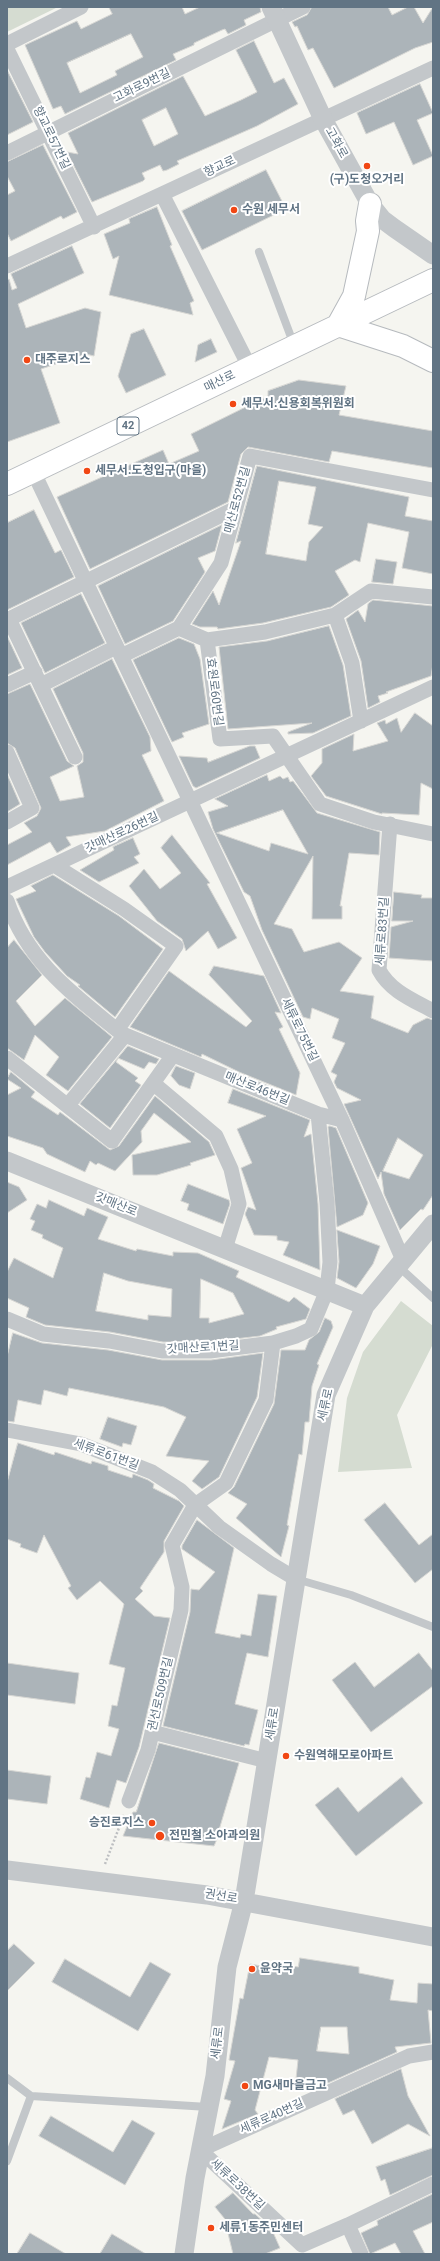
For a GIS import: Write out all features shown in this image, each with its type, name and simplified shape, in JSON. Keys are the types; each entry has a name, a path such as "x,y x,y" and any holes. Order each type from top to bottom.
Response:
{"main road":[{"path":"370,204 367,221 368,231 354,296 338,325 403,346 433,361"},
{"name":"매산로","path":"7,484 433,280"}],"street":[{"path":"7,44 81,7"},
{"name":"고화로9번길","path":"7,153 48,133 274,13 303,7"},
{"name":"고화로","path":"274,13 323,119 370,204 394,228 433,255"},
{"name":"향교로57번길","path":"7,49 94,227"},
{"name":"향교로","path":"7,266 94,227 433,68"},
{"path":"162,194 250,368"},
{"name":"매산로52번길","path":"179,628 221,563 250,456 433,490"},
{"path":"32,471 190,801 433,687"},
{"path":"76,757 9,619 236,508"},
{"path":"7,685 38,679 179,628 207,640 266,632 335,614 371,591 433,597"},
{"path":"335,614 352,663 361,721"},
{"name":"효원로60번길","path":"207,640 220,739 273,736 288,755"},
{"path":"7,752 32,808 7,822"},
{"path":"288,755 320,804 374,822 390,824 433,834"},
{"name":"갓매산로26번길","path":"7,887 190,801"},
{"name":"세류로75번길","path":"190,801 342,1120 401,1263"},
{"name":"세류로83번길","path":"390,824 379,970 385,981 401,993 433,1011"},
{"path":"54,865 124,909 176,946 121,1032 68,1105"},
{"name":"매산로46번길","path":"7,901 14,921 45,968 121,1032 173,1055 318,1114 342,1120"},
{"path":"7,1058 112,1141 173,1055"},
{"path":"153,1083 216,1136 231,1169 239,1204 225,1249"},
{"path":"318,1114 327,1202 330,1262 327,1290"},
{"name":"갓매산로","path":"7,1161 365,1306"},
{"name":"세류로","path":"184,2254 200,2150 214,2076 227,1967 244,1901 326,1395 365,1306 433,1224"},
{"name":"갓매산로1번길","path":"7,1319 43,1334 109,1341 162,1351 210,1351 273,1343 296,1336 311,1329 327,1290"},
{"path":"195,1505 226,1483 254,1428 266,1400 273,1343"},
{"name":"세류로61번길","path":"7,1430 82,1444 152,1472 180,1490 226,1532 271,1564 296,1579"},
{"name":"권선로509번길","path":"129,1801 152,1732 181,1610 182,1587 172,1545 195,1505"},
{"path":"152,1732 267,1761"},
{"name":"권선로","path":"7,1870 244,1901 433,1937"},
{"name":"세류로40번길","path":"200,2150 409,2056 433,2052"},
{"name":"세류로38번길","path":"200,2150 302,2245 348,2225"},
{"path":"361,2254 348,2225 433,2184"}],"lane":[{"path":"259,252 294,346"},
{"path":"401,1263 433,1298"},
{"path":"296,1579 351,1595 433,1627"},
{"path":"7,2078 30,2096 208,2107"},
{"path":"7,2161 30,2096"}],"path":[{"path":"98,1882 129,1801"}],"shaded area":[{"path":"7,7 58,7 7,32"},
{"path":"401,1301 433,1326 433,1344 397,1415 412,1468 338,1472 347,1398 363,1352"}],"building":[{"path":"109,7 182,7 185,14 200,7 260,7 261,12 244,20 246,25 228,34 225,29 222,30 194,43 194,45 173,54 176,60 65,114 61,106 53,109 25,45 77,21 81,29 112,14","holes":["131,34 143,57 115,71 117,75 80,93 67,63"]},
{"path":"312,7 388,7 392,15 408,7 414,7 423,23 433,7 433,42 415,48 334,88 313,48 308,50 297,26 295,27 292,22 307,15"},
{"path":"254,41 274,83 284,78 298,104 257,126 177,161 179,164 167,170 163,171 160,165 142,173 145,179 143,181 92,202 67,152 78,154 68,133 183,76 205,116 241,100 257,92 236,50","holes":["166,108 178,134 154,146 142,120"]},
{"path":"7,70 33,122 7,135"},
{"path":"420,84 433,113 417,120 433,156 413,165 394,122 366,134 357,113"},
{"path":"43,145 77,212 63,219 61,216 11,241 7,233 7,195 15,191 7,176 7,162"},
{"name":"수원 세무서","path":"266,170 286,209 202,250 182,211"},
{"path":"157,207 172,245 170,246 194,301 190,303 193,315 109,295 119,256 113,259 104,234 130,223 129,219"},
{"path":"72,246 84,273 18,304 26,328 85,308 101,312 94,356 86,354 41,369 60,423 7,442 7,280 9,279 12,290 17,288 11,274"},
{"path":"144,329 166,375 126,393 118,376 131,334"},
{"path":"211,339 217,352 195,362 198,345"},
{"path":"299,380 346,386 339,415 433,431 433,468 332,451 329,462 248,447 241,454 228,502 90,569 57,497 163,450 169,464 199,451 191,434 268,396 268,391"},
{"path":"257,466 409,497 405,516 433,521 433,574 402,568 409,532 368,523 360,562 355,560 335,571 349,595 331,607 263,623 218,629 217,627 200,627 192,624 213,591 219,605 241,541 236,543","holes":["279,481 316,487 308,524 323,527 309,542 306,561 266,554"]},
{"path":"34,510 55,553 61,550 74,577 7,610 7,523"},
{"path":"222,525 215,551 198,558 205,572 173,621 125,644 98,586"},
{"path":"376,559 397,562 393,584 372,582"},
{"path":"81,594 105,643 45,673 21,623"},
{"path":"373,600 433,606 433,664 431,676 378,696 380,702 368,708 361,661 346,619 358,610 365,622 368,604"},
{"path":"329,626 343,665 351,716 313,733 288,734 288,732 312,723 228,729 219,647 267,641"},
{"path":"7,636 22,668 7,675"},
{"path":"179,638 194,644 200,659 209,724 182,733 184,737 172,742 133,660"},
{"path":"112,659 150,737 151,751 142,755 164,801 105,831 66,837 71,845 57,853 50,842 7,865 7,845 32,832 24,823 37,816 41,808 15,748 7,743 7,694 30,684 67,761 74,766 50,777 60,801 84,797 77,766 83,762 83,753 53,689"},
{"path":"415,713 433,726 433,789 421,783 419,815 382,814 326,796 311,776 322,763 322,749 354,734 353,751 388,741 377,723 385,720 386,724 397,718 401,732"},
{"path":"250,746 255,746 260,758 196,788 193,786 179,756 207,758 208,762"},
{"path":"7,774 20,804 7,812"},
{"path":"267,775 269,781 280,776 283,779 288,777 290,782 293,781 317,813 380,832 379,855 349,853 340,906 342,906 342,919 312,919 313,856 274,924 292,929 304,952 339,942 362,958 340,991 374,996 371,1018 408,1033 413,1025 427,1018 433,1020 433,1195 423,1210 421,1209 400,1230 384,1194 381,1172 378,1179 344,1104 361,1100 337,1088 334,1082 337,1075 331,1072 345,1043 332,1038 339,1019 312,1008 310,1019 303,1017 262,930 250,896 244,892 213,829 208,812 228,806 215,799","holes":["283,810 308,854 271,843 269,851 217,833","398,1138 423,1155 409,1179 383,1171"]},
{"path":"172,835 210,883 207,884 237,938 218,949 208,931 186,951 182,939 157,921 129,886 144,869 160,889 181,873 161,848"},
{"path":"133,838 140,854 134,857 139,863 99,882 80,870 114,850 113,847"},
{"path":"53,875 119,916 163,949 115,1017 78,986 80,985 67,976 45,952 34,937 16,899 36,891 31,886"},
{"path":"394,892 422,895 421,898 433,898 433,961 389,958 391,927 413,921 392,921"},
{"path":"14,940 42,975 16,1001 35,1026 65,998 112,1037 68,1091 46,1075 59,1057 35,1035 24,1060 7,1048 7,948"},
{"path":"214,966 264,976 281,1013 275,1012 283,1027 279,1029 300,1073 296,1095 239,1072 202,1054 201,1057 130,1027 169,971 246,1027 252,1021 209,975"},
{"path":"128,1046 159,1059 156,1064 149,1062 144,1069 118,1058"},
{"path":"118,1058 116,1062 138,1078 135,1081 141,1085 110,1128 80,1104"},
{"path":"176,1066 195,1073 190,1089 179,1085 171,1076"},
{"path":"11,1072 35,1092 31,1097 58,1115 60,1112 110,1150 119,1146 155,1096 209,1142 215,1155 190,1163 191,1165 157,1175 133,1175 132,1155 191,1142 154,1113 141,1131 142,1142 115,1171 98,1163 96,1165 90,1161 85,1172 47,1154 43,1148 7,1136 7,1095 21,1088 7,1079"},
{"path":"233,1089 310,1120 304,1137 311,1134 318,1204 320,1270 283,1255 289,1242 277,1240 277,1236 254,1235 245,1214 248,1207 256,1210 241,1168 252,1163 237,1129 266,1116 228,1103"},
{"path":"330,1126 336,1128 368,1203 363,1215 337,1227 328,1127"},
{"path":"7,1182 19,1187 27,1200 7,1213"},
{"path":"188,1184 229,1200 230,1204 223,1224 187,1210 189,1204 181,1201"},
{"path":"49,1200 84,1216 87,1208 108,1217 98,1239 136,1251 137,1249 173,1256 173,1252 198,1253 239,1271 236,1277 289,1302 294,1297 310,1309 306,1319 276,1327 277,1329 260,1336 209,1342 163,1342 110,1332 45,1325 26,1317 29,1308 7,1298 7,1272 14,1258 53,1278 63,1248 42,1238 43,1235 31,1230 35,1221 30,1219 37,1204 46,1208","holes":["104,1273 128,1281 172,1289 171,1317 148,1315 148,1320 96,1311","201,1279 233,1293 244,1314 209,1323 209,1318 200,1318"]},
{"path":"337,1230 380,1246 373,1264 356,1288 337,1278 339,1262"},
{"path":"325,1318 331,1321 333,1327 317,1364 319,1365 312,1386 309,1422 305,1422 302,1455 299,1454 287,1525 289,1526 281,1557 236,1518 247,1504 228,1493 234,1487 274,1404 281,1350 305,1350 309,1340 319,1332"},
{"path":"13,1333 42,1343 108,1350 162,1360 211,1360 263,1353 257,1397 219,1477 202,1489 192,1481 209,1461 166,1456 186,1417 164,1407 69,1388 67,1396 44,1390 41,1405 18,1400 14,1422 7,1421 7,1357"},
{"path":"108,1417 137,1426 131,1445 123,1443 122,1447 100,1439"},
{"path":"18,1443 54,1455 55,1452 91,1464 92,1461 108,1466 108,1470 132,1478 133,1474 148,1480 154,1484 153,1488 179,1501 184,1506 164,1541 164,1552 140,1588 143,1591 135,1599 154,1616 170,1618 139,1747 126,1783 117,1780 109,1808 80,1799 86,1777 90,1778 97,1752 111,1756 119,1729 108,1726 112,1705 117,1706 125,1668 109,1664 124,1604 100,1581 77,1600 68,1588 71,1586 44,1535 37,1553 20,1547 21,1544 7,1539 7,1483"},
{"path":"385,1503 419,1545 433,1534 433,1569 415,1583 364,1520"},
{"path":"197,1520 234,1548 215,1633 240,1638 241,1634 251,1636 258,1594 277,1596 268,1657 247,1653 235,1704 258,1710 249,1745 245,1744 244,1746 163,1726 190,1612 191,1589 199,1590 215,1572 182,1549 182,1546"},
{"path":"419,1653 433,1671 433,1686 371,1732 332,1680 355,1662 374,1687"},
{"path":"7,1663 79,1673 75,1704 7,1695"},
{"path":"159,1743 239,1763 219,1830 221,1830 214,1846 123,1836 133,1812 136,1812"},
{"path":"7,1770 51,1776 47,1804 7,1799"},
{"path":"402,1777 423,1803 356,1856 315,1805 338,1787 358,1812"},
{"path":"14,1944 35,1963 7,1991 7,1951"},
{"path":"300,1958 359,1967 359,1973 394,1980 390,2000 417,2003 418,1983 433,1984 433,2011 428,2010 431,2043 395,2047 397,2052 328,2083 326,2080 295,2088 298,2060 269,2057 255,2110 258,2114 222,2129 231,2101 224,2099 235,2061 229,2060 240,1998 243,1999 250,1964 273,1968 274,1962 298,1967","holes":["321,2027 347,2027 349,2054 317,2051"]},
{"path":"65,1959 130,1997 150,1962 171,1974 138,2031 52,1982"},
{"path":"401,2069 408,2096 430,2136 408,2124 372,2144 354,2110 343,2115 335,2099"},
{"path":"51,2116 113,2152 132,2120 155,2133 125,2185 39,2136"},
{"path":"433,2148 433,2175 390,2195 385,2179 381,2181 376,2167"},
{"path":"233,2193 253,2214 255,2214 266,2224 269,2231 272,2230 280,2248 265,2254 233,2254 226,2225 229,2224 215,2207"},
{"path":"433,2194 433,2222 413,2231 425,2254 401,2254 395,2243 370,2254 361,2233 378,2225 377,2221"},
{"path":"30,2233 66,2254 17,2254"},
{"path":"112,2234 146,2254 100,2254"}],"place":[{"name":"(구)도청오거리","path":"367,166"},
{"name":"수원 세무서","path":"234,210"},
{"name":"대주로지스","path":"27,360"},
{"name":"세무서.신용회복위원회","path":"233,404"},
{"name":"세무서.도청입구(마을)","path":"87,471"},
{"name":"수원역해모로아파트","path":"286,1756"},
{"name":"승진로지스","path":"152,1823"},
{"name":"전민철 소아과의원","path":"160,1836"},
{"name":"윤약국","path":"252,1969"},
{"name":"MG새마을금고","path":"245,2086"},
{"name":"세류1동주민센터","path":"211,2228"}]}
